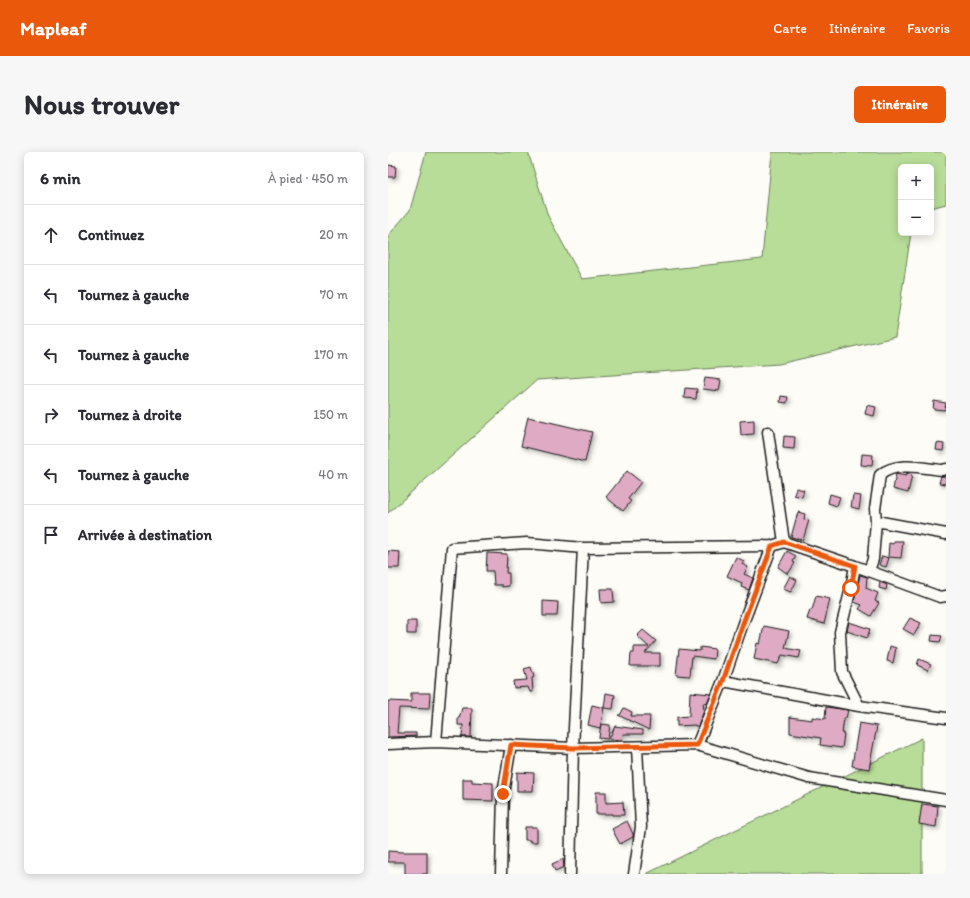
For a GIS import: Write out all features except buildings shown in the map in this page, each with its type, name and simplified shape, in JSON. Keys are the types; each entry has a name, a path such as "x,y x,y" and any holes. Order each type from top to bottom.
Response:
{"street":[{"path":"768,432 784,542"},
{"path":"869,571 873,559 876,521 875,509 880,475 886,470 900,466 942,470 946,469"},
{"path":"876,521 946,534"},
{"path":"436,742 452,548 527,542 584,548 772,546 784,542 940,597 946,596"},
{"path":"697,745 723,681 772,546"},
{"path":"570,874 573,748 584,548"},
{"path":"855,566 840,632 842,672 859,706"},
{"path":"723,681 859,706 946,718"},
{"path":"388,744 436,742 573,748 697,745 809,778 946,800"},
{"path":"501,874 503,794 511,745"},
{"path":"634,874 641,827 637,747"}],"green space":[{"path":"426,152 528,152 548,216 582,279 762,259 772,152 946,152 946,204 934,207 934,164 898,164 898,236 911,236 895,337 779,364 537,380 388,513 388,236 410,210"},
{"path":"922,738 922,874 646,874"}],"route":[{"path":"503,794 511,745 573,748 697,745 723,681 772,546 784,542 855,566 851,588"}]}
